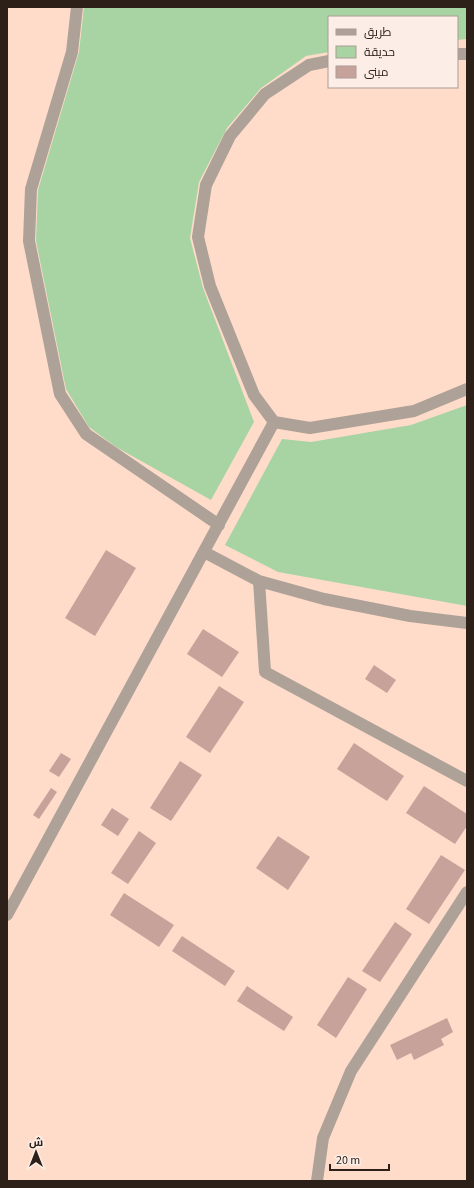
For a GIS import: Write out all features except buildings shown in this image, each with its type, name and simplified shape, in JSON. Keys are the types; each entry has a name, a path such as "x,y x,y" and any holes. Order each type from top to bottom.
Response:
{"street":[{"path":"77,7 72,52 31,189 29,241 60,394 86,434 219,525"},
{"path":"328,61 309,65 264,94 230,136 206,185 198,237 210,286 254,395 274,422 310,428 414,411 467,389"},
{"path":"7,915 274,422"},
{"path":"204,552 259,581 324,599 410,616 467,624"},
{"path":"259,581 264,672 467,780"},
{"path":"317,1181 323,1138 351,1071 467,892"}],"green space":[{"path":"84,7 467,7 467,39 458,40 458,16 328,16 328,52 306,56 261,88 227,128 199,182 190,238 203,288 254,422 211,500 116,447 89,427 66,389 36,241 38,190 79,52"},
{"path":"467,405 467,606 278,572 225,545 282,439 311,442 411,425"}]}
